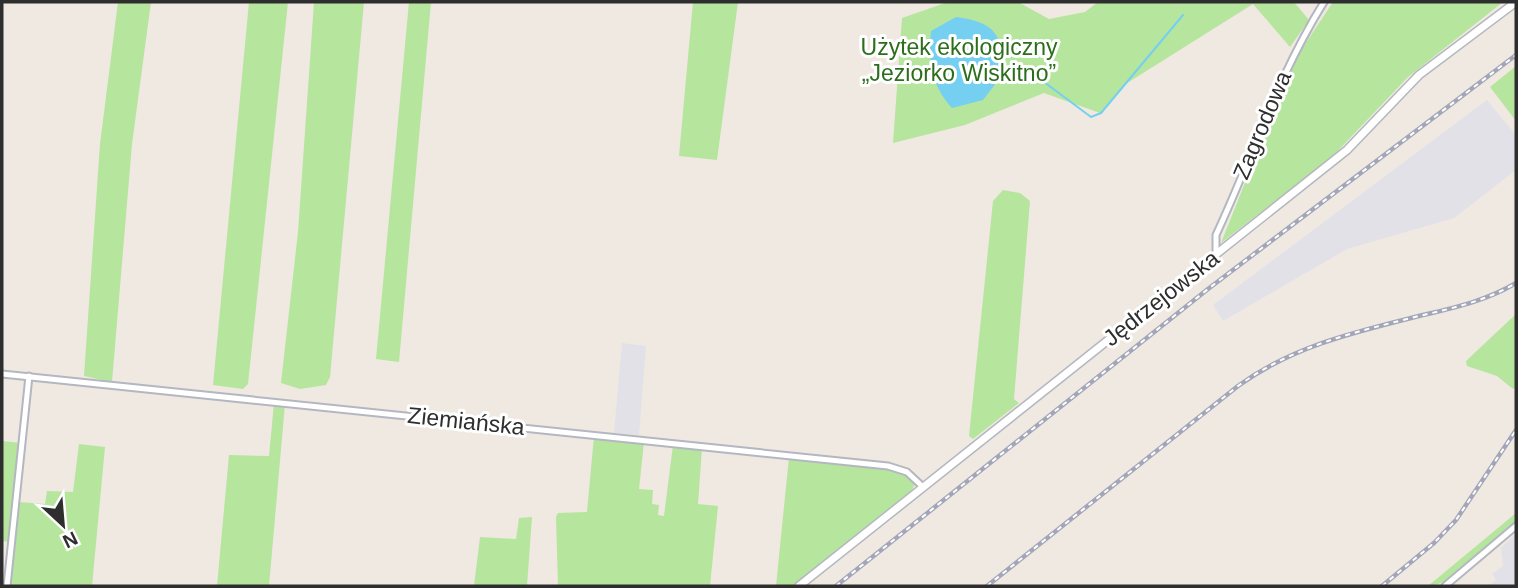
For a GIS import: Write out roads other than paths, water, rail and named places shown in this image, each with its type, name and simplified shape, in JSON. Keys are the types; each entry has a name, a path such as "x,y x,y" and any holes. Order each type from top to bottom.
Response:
{"street":[{"name":"Zagrodowa","path":"1216,255 1216,235 1276,90 1299,43 1324,2"},
{"name":"Jędrzejowska","path":"799,586 1347,150 1419,75 1516,2"},
{"name":"Ziemiańska","path":"2,374 892,467 907,472 923,487"},
{"path":"7,586 29,376"},
{"path":"1445,586 1516,526"}],"water":[{"path":"956,17 980,22 994,32 1001,49 1003,74 983,100 952,108 939,90 932,72 930,42 931,31"}],"waterway":[{"path":"1002,72 1044,82 1091,117 1101,113 1183,15"}],"railway":[{"path":"836,586 1208,289 1516,55"},
{"path":"987,586 1259,372 1280,360 1325,342 1469,303 1516,283"},
{"path":"1382,586 1434,543 1456,520 1516,430"}],"park label":[{"name":"Użytek ekologiczny „Jeziorko Wiskitno”","path":"959,60"}]}
